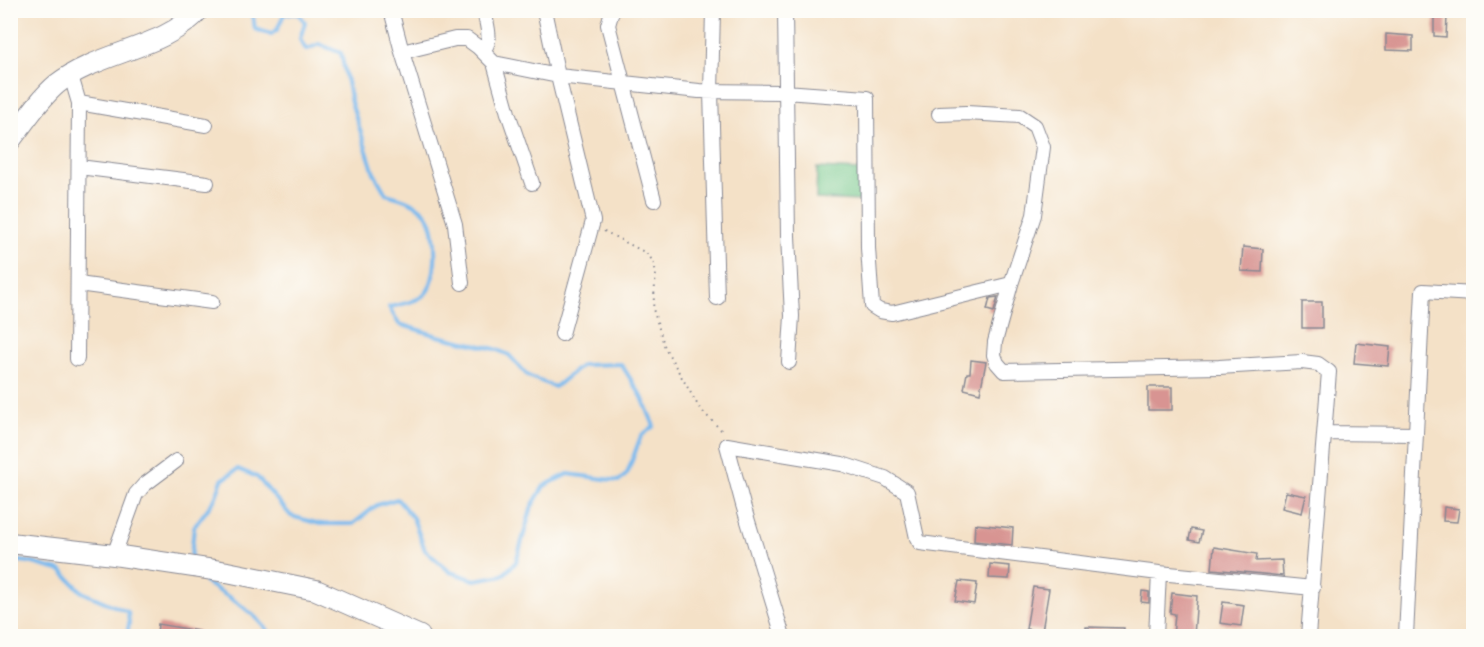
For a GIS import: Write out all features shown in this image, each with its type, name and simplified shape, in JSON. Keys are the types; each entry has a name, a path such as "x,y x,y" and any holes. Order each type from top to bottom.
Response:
{"street":[{"path":"10,141 57,84 118,53 172,32 191,19 199,10"},
{"path":"391,10 455,224 462,283"},
{"path":"482,51 488,46 489,40 483,10"},
{"path":"544,10 593,221 562,334"},
{"path":"614,10 608,26 654,200"},
{"path":"713,10 711,92 717,298"},
{"path":"785,10 788,236 792,316 789,362"},
{"path":"402,52 455,39 467,39 494,63 532,183"},
{"path":"494,63 558,76 711,92 785,92 867,98 868,248 872,306 880,311 892,313 1011,284"},
{"path":"71,76 79,104 77,359"},
{"path":"79,104 206,125"},
{"path":"939,114 1020,116 1035,126 1043,147 1034,215 995,342 994,355 997,363 1004,370 1219,368 1302,362 1318,364 1329,372 1308,636"},
{"path":"79,167 207,183"},
{"path":"78,284 212,302"},
{"path":"1406,636 1423,291 1473,294"},
{"path":"1325,433 1416,434"},
{"path":"783,636 727,445 842,464 885,478 907,492 916,538 920,543 1159,573 1313,588"},
{"path":"114,555 136,494 144,485 176,461"},
{"path":"10,543 114,555 227,572 316,590 420,636"},
{"path":"1155,636 1159,573"}],"path":[{"path":"593,221 600,229 646,253 653,261 656,273 653,309 665,348 700,409 723,431 727,445"}],"green space":[{"path":"817,168 861,170 860,201 816,199"}],"building":[{"path":"1434,15 1447,16 1446,37 1434,36"},
{"path":"1386,34 1413,36 1413,51 1386,50"},
{"path":"1243,247 1263,249 1262,272 1241,271"},
{"path":"998,297 994,312 987,310 990,298"},
{"path":"1302,302 1322,302 1322,328 1302,328"},
{"path":"1356,343 1390,347 1388,366 1354,363"},
{"path":"971,360 986,362 980,393 964,389 967,373 970,373"},
{"path":"1148,387 1172,387 1172,410 1148,410"},
{"path":"1286,492 1306,496 1302,513 1282,508"},
{"path":"1444,507 1459,509 1457,522 1443,521"},
{"path":"975,524 1013,528 1012,545 974,541"},
{"path":"1191,529 1202,531 1199,542 1189,540"},
{"path":"1214,547 1257,554 1256,561 1282,560 1283,576 1212,569"},
{"path":"990,564 1010,566 1009,579 989,578"},
{"path":"959,581 977,583 974,604 955,601"},
{"path":"1033,587 1049,589 1042,631 1026,629"},
{"path":"1142,591 1149,592 1149,603 1141,602"},
{"path":"1172,593 1197,596 1194,636 1173,636 1175,614 1170,613"},
{"path":"1223,602 1244,605 1241,626 1220,623"},
{"path":"158,624 199,631 198,636 157,635"},
{"path":"1086,627 1124,628 1123,636 1086,636"}],"waterway":[{"path":"191,556 194,527 215,499 222,480 238,469 257,477 291,516 320,524 353,524 377,505 397,499 413,518 425,550 450,572 475,580 503,575 516,562 532,506 544,486 568,474 619,481 627,474 641,436 654,426 642,397 621,364 582,365 555,387 528,376 509,355 495,349 399,324 389,307 408,303 421,297 429,288 432,279 435,243 431,222 427,215 414,204 386,194 374,173 351,102 341,53 319,44 306,50 300,39 305,22 298,13 284,14 277,30 271,34 255,29 252,10"},
{"path":"10,560 29,562 62,571 82,592 128,612 127,636"},
{"path":"204,579 206,583 251,613 272,636"}]}
